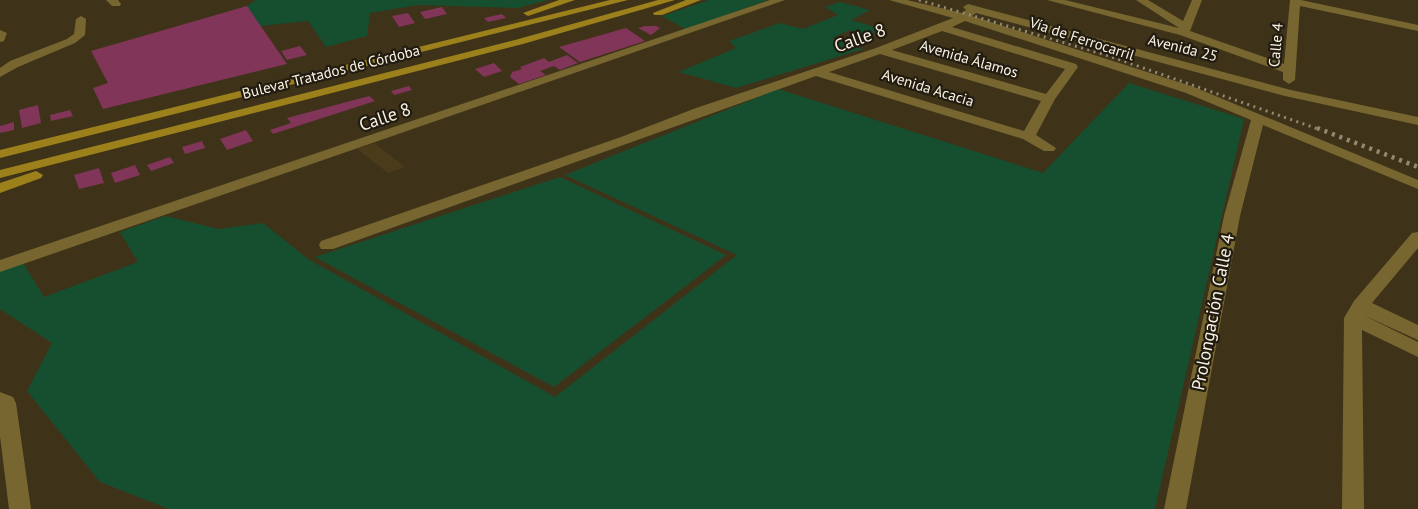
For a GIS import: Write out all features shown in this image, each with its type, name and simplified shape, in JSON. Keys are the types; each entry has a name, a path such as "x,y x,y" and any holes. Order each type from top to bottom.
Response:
{"main road":[{"path":"482,33 539,9 570,0"},
{"name":"Bulevar Tratados de Córdoba","path":"0,154 623,0"},
{"name":"Bulevar Tratados de Córdoba","path":"0,174 519,42 670,0"},
{"path":"519,42 659,13 696,0"},
{"path":"0,161 42,155 63,158"},
{"path":"0,188 37,174 63,158"}],"street":[{"name":"Calle 8","path":"0,266 780,0"},
{"name":"Vía de Ferrocarril","path":"894,0 969,13 1190,90 1418,185"},
{"name":"Avenida 25","path":"941,0 969,13 1288,93 1418,121"},
{"path":"1052,0 1185,31 1289,70"},
{"path":"1141,0 1185,31"},
{"path":"1185,31 1197,0"},
{"path":"1295,1 1418,28"},
{"name":"Calle 4","path":"1288,93 1295,1"},
{"name":"Calle 8","path":"327,245 626,140 701,111 880,50 942,27 969,13"},
{"path":"0,73 14,64 71,41 79,35 81,20"},
{"path":"942,27 1072,66 1049,99 1028,136"},
{"name":"Avenida Álamos","path":"880,50 1049,99"},
{"name":"Avenida Acacia","path":"817,72 1028,136 1049,148"},
{"name":"Prolongación Calle 4","path":"1175,509 1232,216 1258,117"},
{"path":"1353,509 1357,311 1418,237"},
{"path":"1357,311 1418,333"},
{"path":"1357,311 1418,350"},
{"path":"2,404 20,509"}],"shaded area":[{"path":"374,143 405,167 388,173 357,149"}],"green space":[{"path":"256,0 548,0 518,8 418,5 370,13 367,36 326,47 308,21 260,26 247,6"},
{"path":"709,0 768,0 687,30 662,16"},
{"path":"840,2 870,10 851,20 872,26 880,32 861,35 850,30 832,38 863,49 736,88 679,72 736,48 729,41 780,23 803,29 838,15 825,7"},
{"path":"1129,83 1244,119 1155,509 169,509 100,482 27,391 52,343 0,309 0,270 23,263 44,297 138,262 120,232 165,216 219,229 263,223 308,259 555,397 737,255 565,175 778,89 1043,173"},
{"path":"560,177 726,255 554,387 315,257"}],"building":[{"path":"247,6 287,64 103,109 93,88 108,83 91,51"},
{"path":"442,7 447,14 425,19 420,12"},
{"path":"408,13 415,23 399,27 392,16"},
{"path":"502,14 506,18 488,22 484,18"},
{"path":"645,26 660,28 651,35 638,28"},
{"path":"626,28 645,41 580,62 559,47"},
{"path":"300,46 307,55 287,60 281,51"},
{"path":"567,55 578,63 560,70 554,66 540,71 546,75 519,84 510,77 512,72 522,69 520,67 544,58 549,62"},
{"path":"494,63 502,71 484,77 475,69"},
{"path":"409,86 412,90 394,95 391,91"},
{"path":"369,96 375,101 273,134 270,130 291,123 287,118"},
{"path":"38,105 41,123 22,128 19,110"},
{"path":"70,110 73,116 51,121 50,115"},
{"path":"14,122 14,130 0,133 0,126"},
{"path":"246,130 253,141 227,150 220,139"},
{"path":"202,141 205,148 185,154 182,147"},
{"path":"170,157 174,163 151,171 147,165"},
{"path":"135,165 140,175 115,183 111,173"},
{"path":"99,168 104,183 79,189 74,175"}],"railway":[{"path":"919,0 1109,56 1321,130"},
{"path":"1317,128 1418,167"}]}
